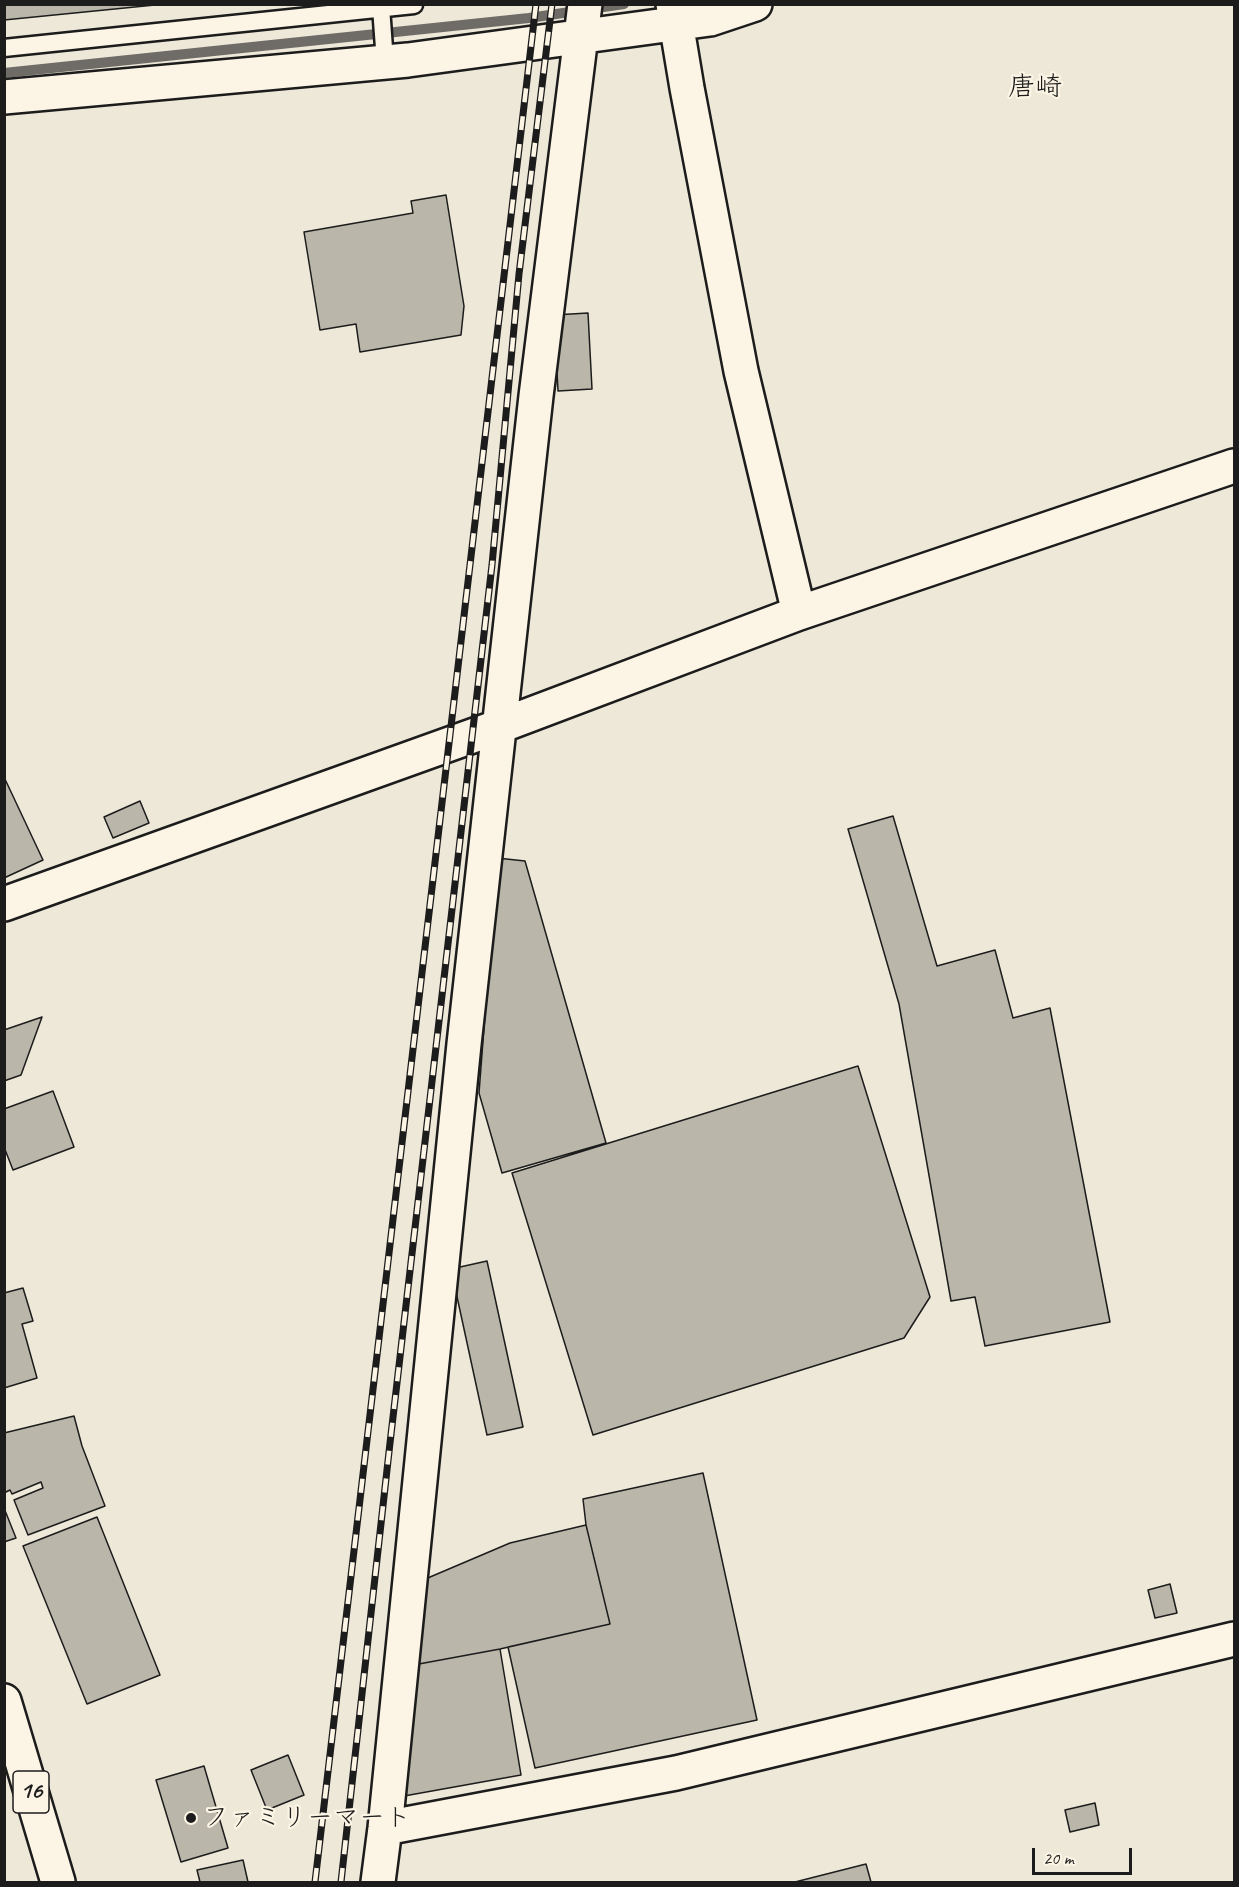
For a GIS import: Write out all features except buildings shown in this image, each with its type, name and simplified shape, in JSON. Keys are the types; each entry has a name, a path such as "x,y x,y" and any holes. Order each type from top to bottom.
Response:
{"street":[{"path":"4,98 385,53 583,20 675,14 710,19 755,4"},
{"path":"675,14 741,371 799,614"},
{"path":"378,1882 464,1044 536,396 583,20"},
{"path":"4,904 500,726 799,614 1234,466"},
{"path":"385,1828 676,1773 1234,1639"},
{"name":"16","path":"4,1701 58,1882"}],"lane":[{"path":"4,48 414,5"},
{"path":"381,7 385,53"}],"waterway":[{"path":"4,73 529,18 624,4"}],"railway":[{"path":"315,1882 536,4"},
{"path":"341,1882 492,565 519,274 552,4"}],"place":[{"name":"ファミリーマート","path":"191,1818"}],"district":[{"name":"唐崎","path":"1035,88"}]}
